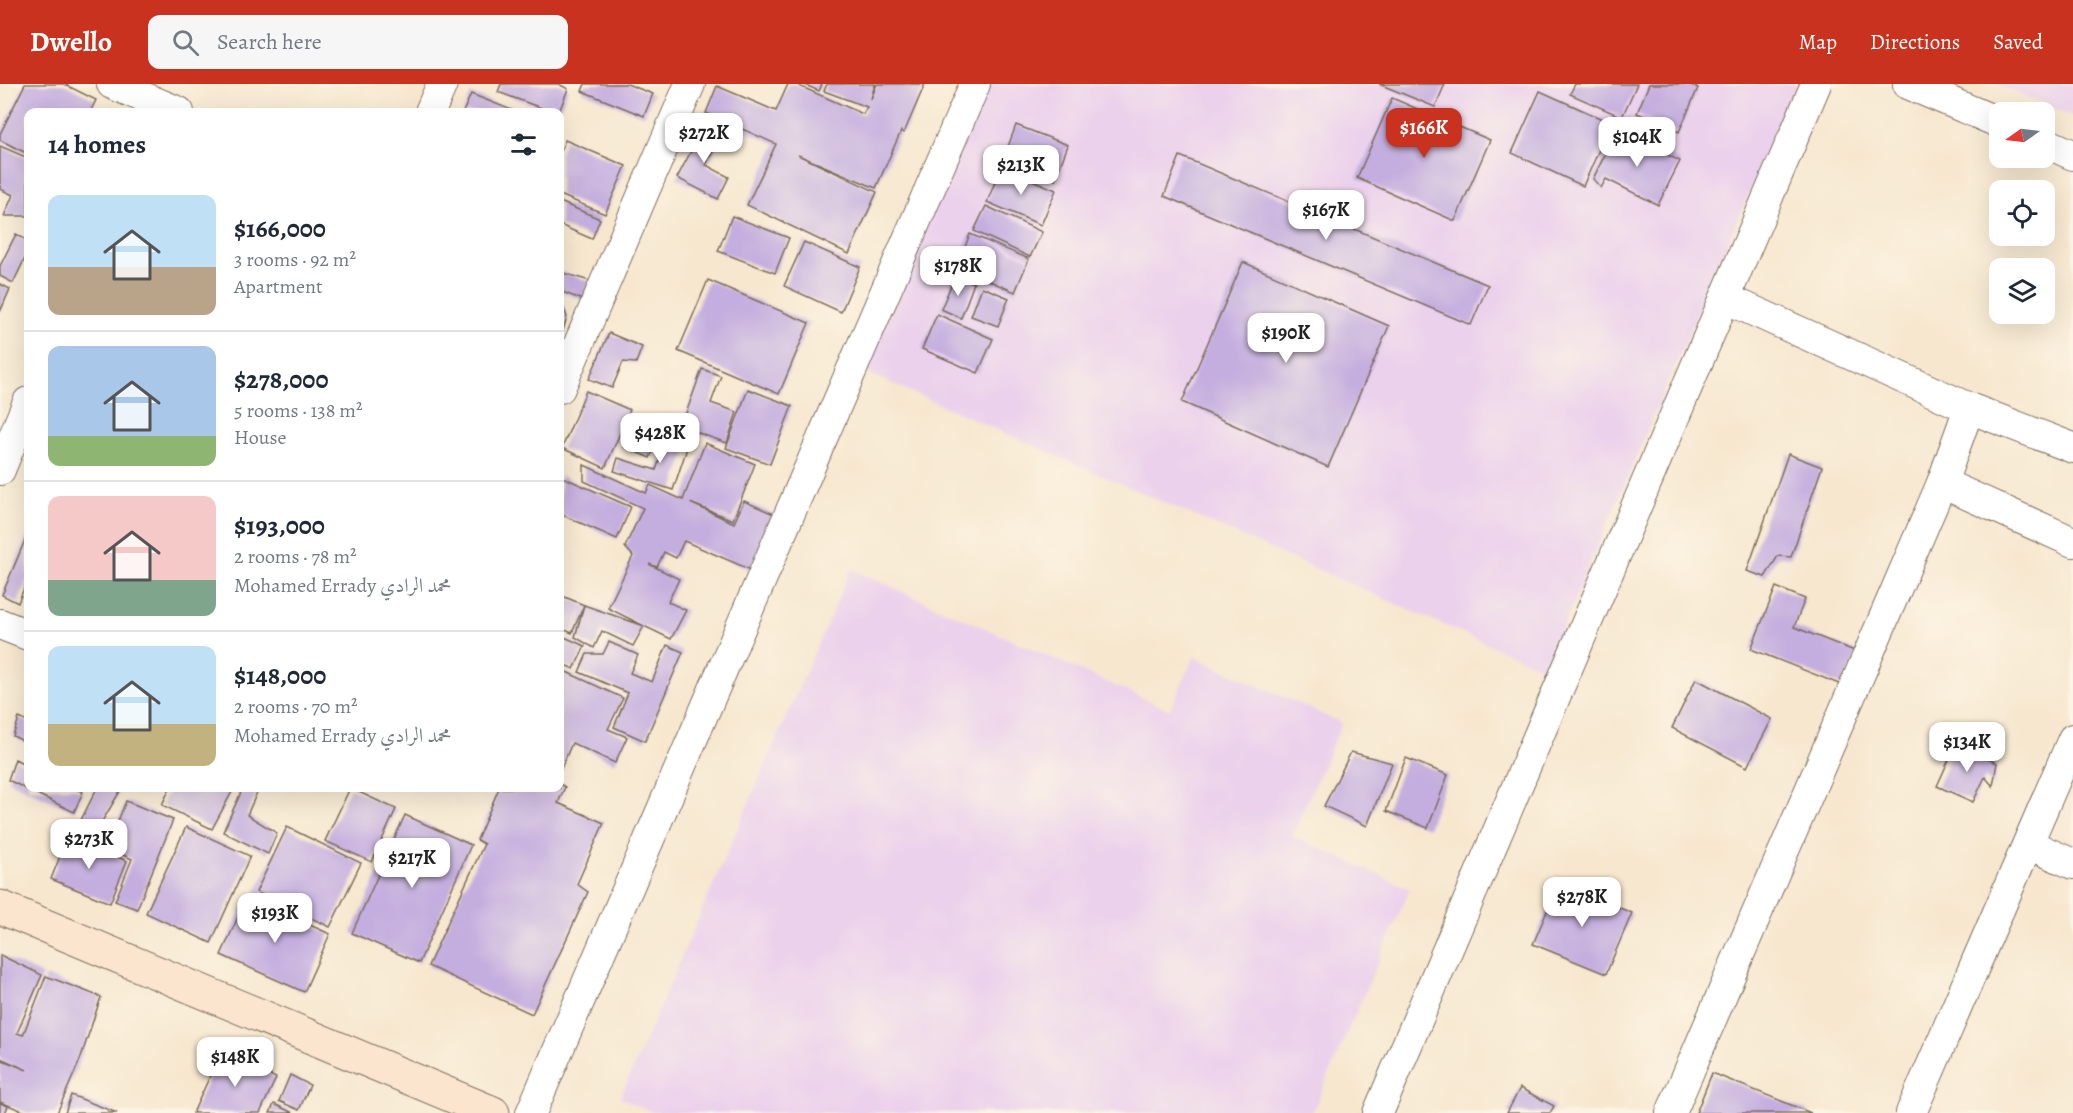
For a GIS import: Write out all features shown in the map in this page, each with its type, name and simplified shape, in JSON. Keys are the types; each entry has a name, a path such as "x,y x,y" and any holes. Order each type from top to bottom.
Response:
{"street":[{"path":"112,84 161,103"},
{"path":"564,379 690,84"},
{"path":"531,1113 975,84"},
{"path":"1378,1113 1816,84"},
{"path":"1908,84 1989,118"},
{"path":"2055,147 2073,155"},
{"path":"1725,298 1969,408 2073,448"},
{"path":"1671,1113 1942,483 1969,408"},
{"path":"0,470 24,412"},
{"path":"1942,483 2073,542"},
{"path":"0,624 24,633"},
{"path":"1911,1113 2073,739"},
{"path":"2028,844 2073,864"},
{"path":"0,907 493,1113"}],"shaded area":[{"path":"986,84 1796,84 1545,669 863,371"},
{"path":"1997,84 2073,84 2073,117 2055,109 2055,102 2038,102"},
{"path":"851,569 1170,710 1194,657 1342,723 1292,836 1410,889 1312,1113 654,1113 620,1098"}],"building":[{"path":"25,84 64,84 96,100 92,108 24,108 24,152 0,140 0,134"},
{"path":"501,84 559,84 568,89 561,108 541,108 498,92"},
{"path":"585,84 627,84 653,94 644,116 582,91"},
{"path":"788,84 795,84 863,114 867,107 824,91 827,84 875,84 871,99 877,84 925,84 904,133 901,131 876,188 798,155 877,192 849,254 747,205 776,144 706,113 717,86 776,111"},
{"path":"803,84 822,84 819,91"},
{"path":"1379,84 1445,84 1435,107"},
{"path":"1575,84 1637,84 1622,117 1570,94"},
{"path":"1649,84 1689,84 1698,88 1679,132 1637,113"},
{"path":"1540,91 1611,123 1583,186 1512,153"},
{"path":"471,94 507,108 465,108"},
{"path":"1392,98 1490,140 1455,221 1357,178"},
{"path":"707,121 724,130 706,165 729,177 718,199 677,178"},
{"path":"1016,125 1068,145 1055,180 1003,160"},
{"path":"1617,130 1680,161 1658,205 1606,179 1601,188 1593,179"},
{"path":"565,140 626,166 605,214 564,197"},
{"path":"0,146 24,156 24,216 4,216 13,195 0,189"},
{"path":"1180,156 1488,285 1471,325 1164,196"},
{"path":"1001,167 1056,190 1041,225 987,202"},
{"path":"564,204 600,219 592,239 564,227"},
{"path":"986,206 1042,232 1030,257 974,231"},
{"path":"732,216 789,238 775,273 718,251"},
{"path":"16,234 24,239 24,260 13,283 0,276 0,266"},
{"path":"970,234 1029,259 1015,292 957,267"},
{"path":"804,242 860,267 841,312 784,286"},
{"path":"1243,262 1389,326 1328,467 1182,402"},
{"path":"564,273 590,281 585,301 564,293"},
{"path":"955,276 974,283 961,318 941,309"},
{"path":"708,280 809,323 779,394 678,351"},
{"path":"0,284 10,289 0,312"},
{"path":"982,287 1009,298 998,326 971,316"},
{"path":"564,308 567,317 564,327"},
{"path":"937,314 993,339 978,373 922,349"},
{"path":"609,333 642,347 636,363 623,362 612,388 589,379"},
{"path":"702,369 721,376 711,403 737,412 727,443 681,427"},
{"path":"748,389 792,406 770,464 726,448"},
{"path":"586,391 630,410 605,468 564,449 564,443"},
{"path":"636,415 663,425 650,458 624,447"},
{"path":"669,432 690,439 673,490 614,471 618,458 656,470"},
{"path":"705,443 755,464 733,520 690,503 734,523 744,501 776,515 751,570 684,541 676,558 664,552 657,567 649,564 679,579 668,602 686,610 671,639 608,608 633,556 625,547 643,508 584,481 584,465 646,493 650,485 683,500"},
{"path":"1788,454 1822,467 1791,557 1778,556 1765,577 1747,571"},
{"path":"564,478 631,507 617,539 564,516"},
{"path":"24,543 24,588 18,603 2,595"},
{"path":"1776,587 1805,599 1794,627 1857,652 1844,686 1751,649"},
{"path":"564,597 584,605 572,633 564,630"},
{"path":"584,605 644,626 633,646 602,631 594,648 575,637"},
{"path":"564,637 585,646 574,669 564,665"},
{"path":"609,642 638,655 630,673 652,682 667,645 683,652 645,741 614,727 628,693 579,672 587,654 603,654"},
{"path":"564,671 623,698 608,729 627,737 615,763 572,743 564,762"},
{"path":"1696,679 1772,719 1747,767 1672,728"},
{"path":"19,718 24,720 24,742 13,736"},
{"path":"1956,744 1997,763 1993,786 1985,777 1973,802 1937,786"},
{"path":"1351,752 1392,763 1367,826 1324,806"},
{"path":"1406,758 1448,775 1428,828 1386,811"},
{"path":"15,759 24,764 24,788 8,780"},
{"path":"33,792 83,792 74,812"},
{"path":"95,792 120,792 94,835 78,826"},
{"path":"168,792 232,792 212,829 162,805"},
{"path":"241,792 257,792 247,815 277,833 268,854 223,832"},
{"path":"348,792 359,792 396,809 372,862 325,841"},
{"path":"497,792 563,792 558,803 604,823 577,884 588,892 532,1014 428,966 484,844 477,840"},
{"path":"126,801 173,820 137,909 115,901 132,859 107,848"},
{"path":"405,815 471,845 419,963 352,933"},
{"path":"186,827 250,856 211,943 146,913"},
{"path":"287,827 361,863 330,927 256,892"},
{"path":"68,836 127,861 110,903 51,879"},
{"path":"1559,883 1632,913 1606,974 1533,944"},
{"path":"247,897 330,934 304,992 221,955"},
{"path":"0,955 42,975 17,1033 23,1035 46,976 101,997 80,1060 57,1113 28,1113 0,1102 0,1059 27,1070 0,1058"},
{"path":"221,1052 276,1078 260,1113 193,1113"},
{"path":"1712,1073 1811,1113 1696,1113"},
{"path":"290,1075 310,1085 299,1110 279,1101"},
{"path":"1520,1088 1554,1106 1550,1113 1507,1113"},
{"path":"71,1095 117,1113 65,1113"},
{"path":"0,1103 8,1106 5,1113 0,1113"},
{"path":"274,1104 293,1113 270,1113"}]}
